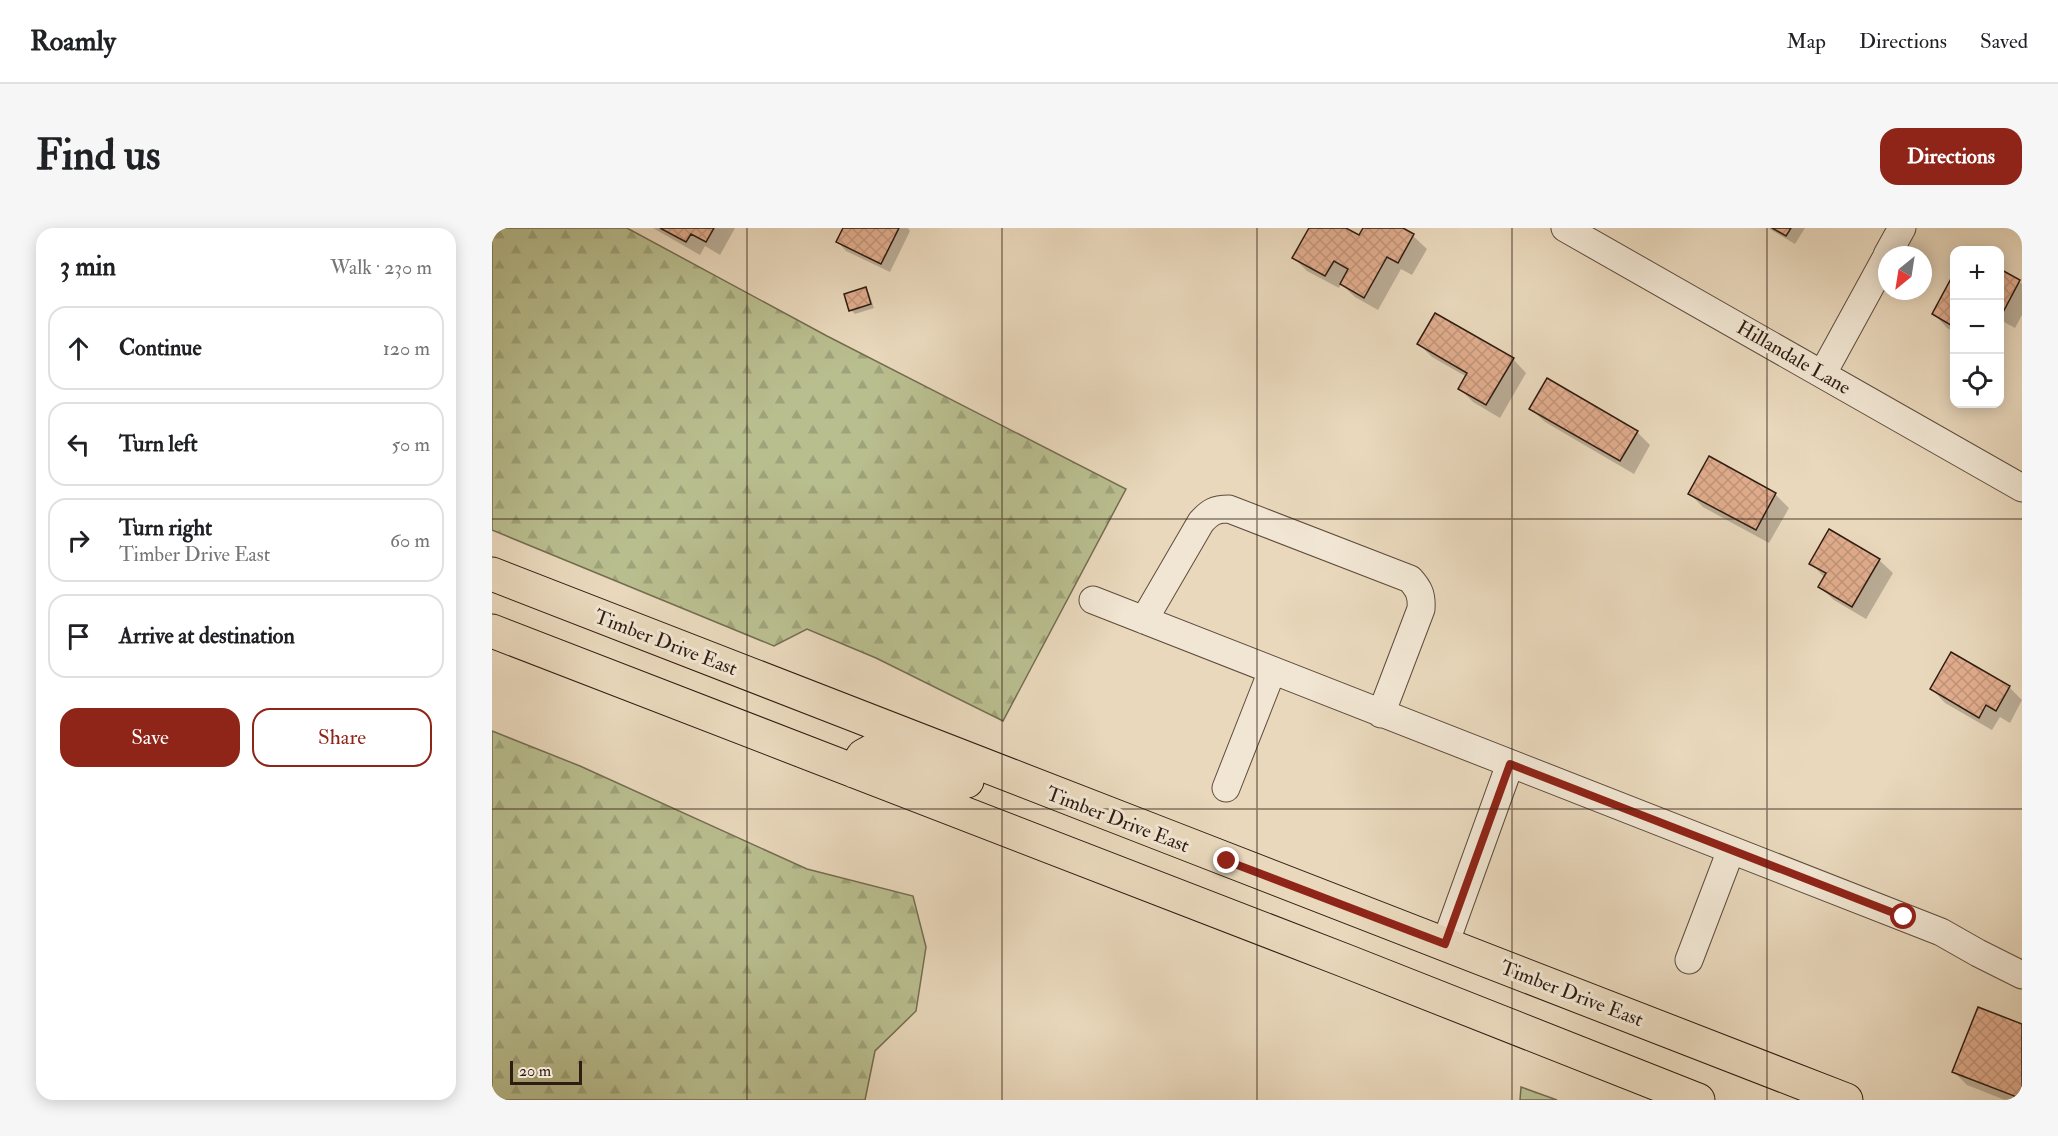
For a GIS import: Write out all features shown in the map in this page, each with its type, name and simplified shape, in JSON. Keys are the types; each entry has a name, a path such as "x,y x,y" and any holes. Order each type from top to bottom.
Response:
{"main road":[{"name":"Timber Drive East","path":"492,574 1846,1100"},
{"path":"492,631 1346,961 1698,1100"},
{"path":"854,771 863,756 872,751 1227,861"}],"street":[{"name":"Hillandale Lane","path":"1565,228 2022,488"},
{"path":"1892,246 1902,228"},
{"path":"1823,373 1878,272"},
{"path":"1144,620 1201,522 1210,512 1217,509 1229,509 1410,579 1419,589 1422,598 1421,609 1381,714"},
{"path":"1093,600 1941,932 1978,954 2022,975"},
{"path":"1226,788 1272,671"},
{"path":"1445,944 1510,764"},
{"path":"1689,960 1731,850"}],"green space":[{"path":"492,228 627,228 827,336 1126,489 1003,721 876,658 807,629 774,646 492,530"},
{"path":"492,731 580,766 807,869 913,896 926,947 916,1011 875,1051 865,1100 492,1100"},
{"path":"1521,1087 1557,1100 1520,1100"}],"building":[{"path":"660,228 714,228 706,242 691,234 686,242"},
{"path":"843,228 899,228 881,264 836,242"},
{"path":"1309,228 1346,228 1359,235 1363,228 1403,228 1414,234 1398,263 1387,257 1364,298 1340,284 1348,269 1334,261 1325,276 1292,258"},
{"path":"1772,228 1791,228 1786,236"},
{"path":"2004,271 2020,280 2004,310"},
{"path":"1950,280 1950,325 1932,314"},
{"path":"866,287 871,304 849,311 844,294"},
{"path":"1435,313 1514,358 1486,405 1458,389 1467,373 1417,344"},
{"path":"1547,378 1638,431 1620,461 1529,409"},
{"path":"1709,456 1776,493 1756,530 1688,494"},
{"path":"1829,529 1880,559 1852,607 1818,587 1826,573 1809,564"},
{"path":"1951,652 2010,686 1996,711 1986,705 1979,718 1930,689"},
{"path":"1978,1007 2022,1024 2022,1099 1952,1072"}],"route":[{"path":"1227,861 1445,944 1451,922 1510,764 1904,917"}]}
